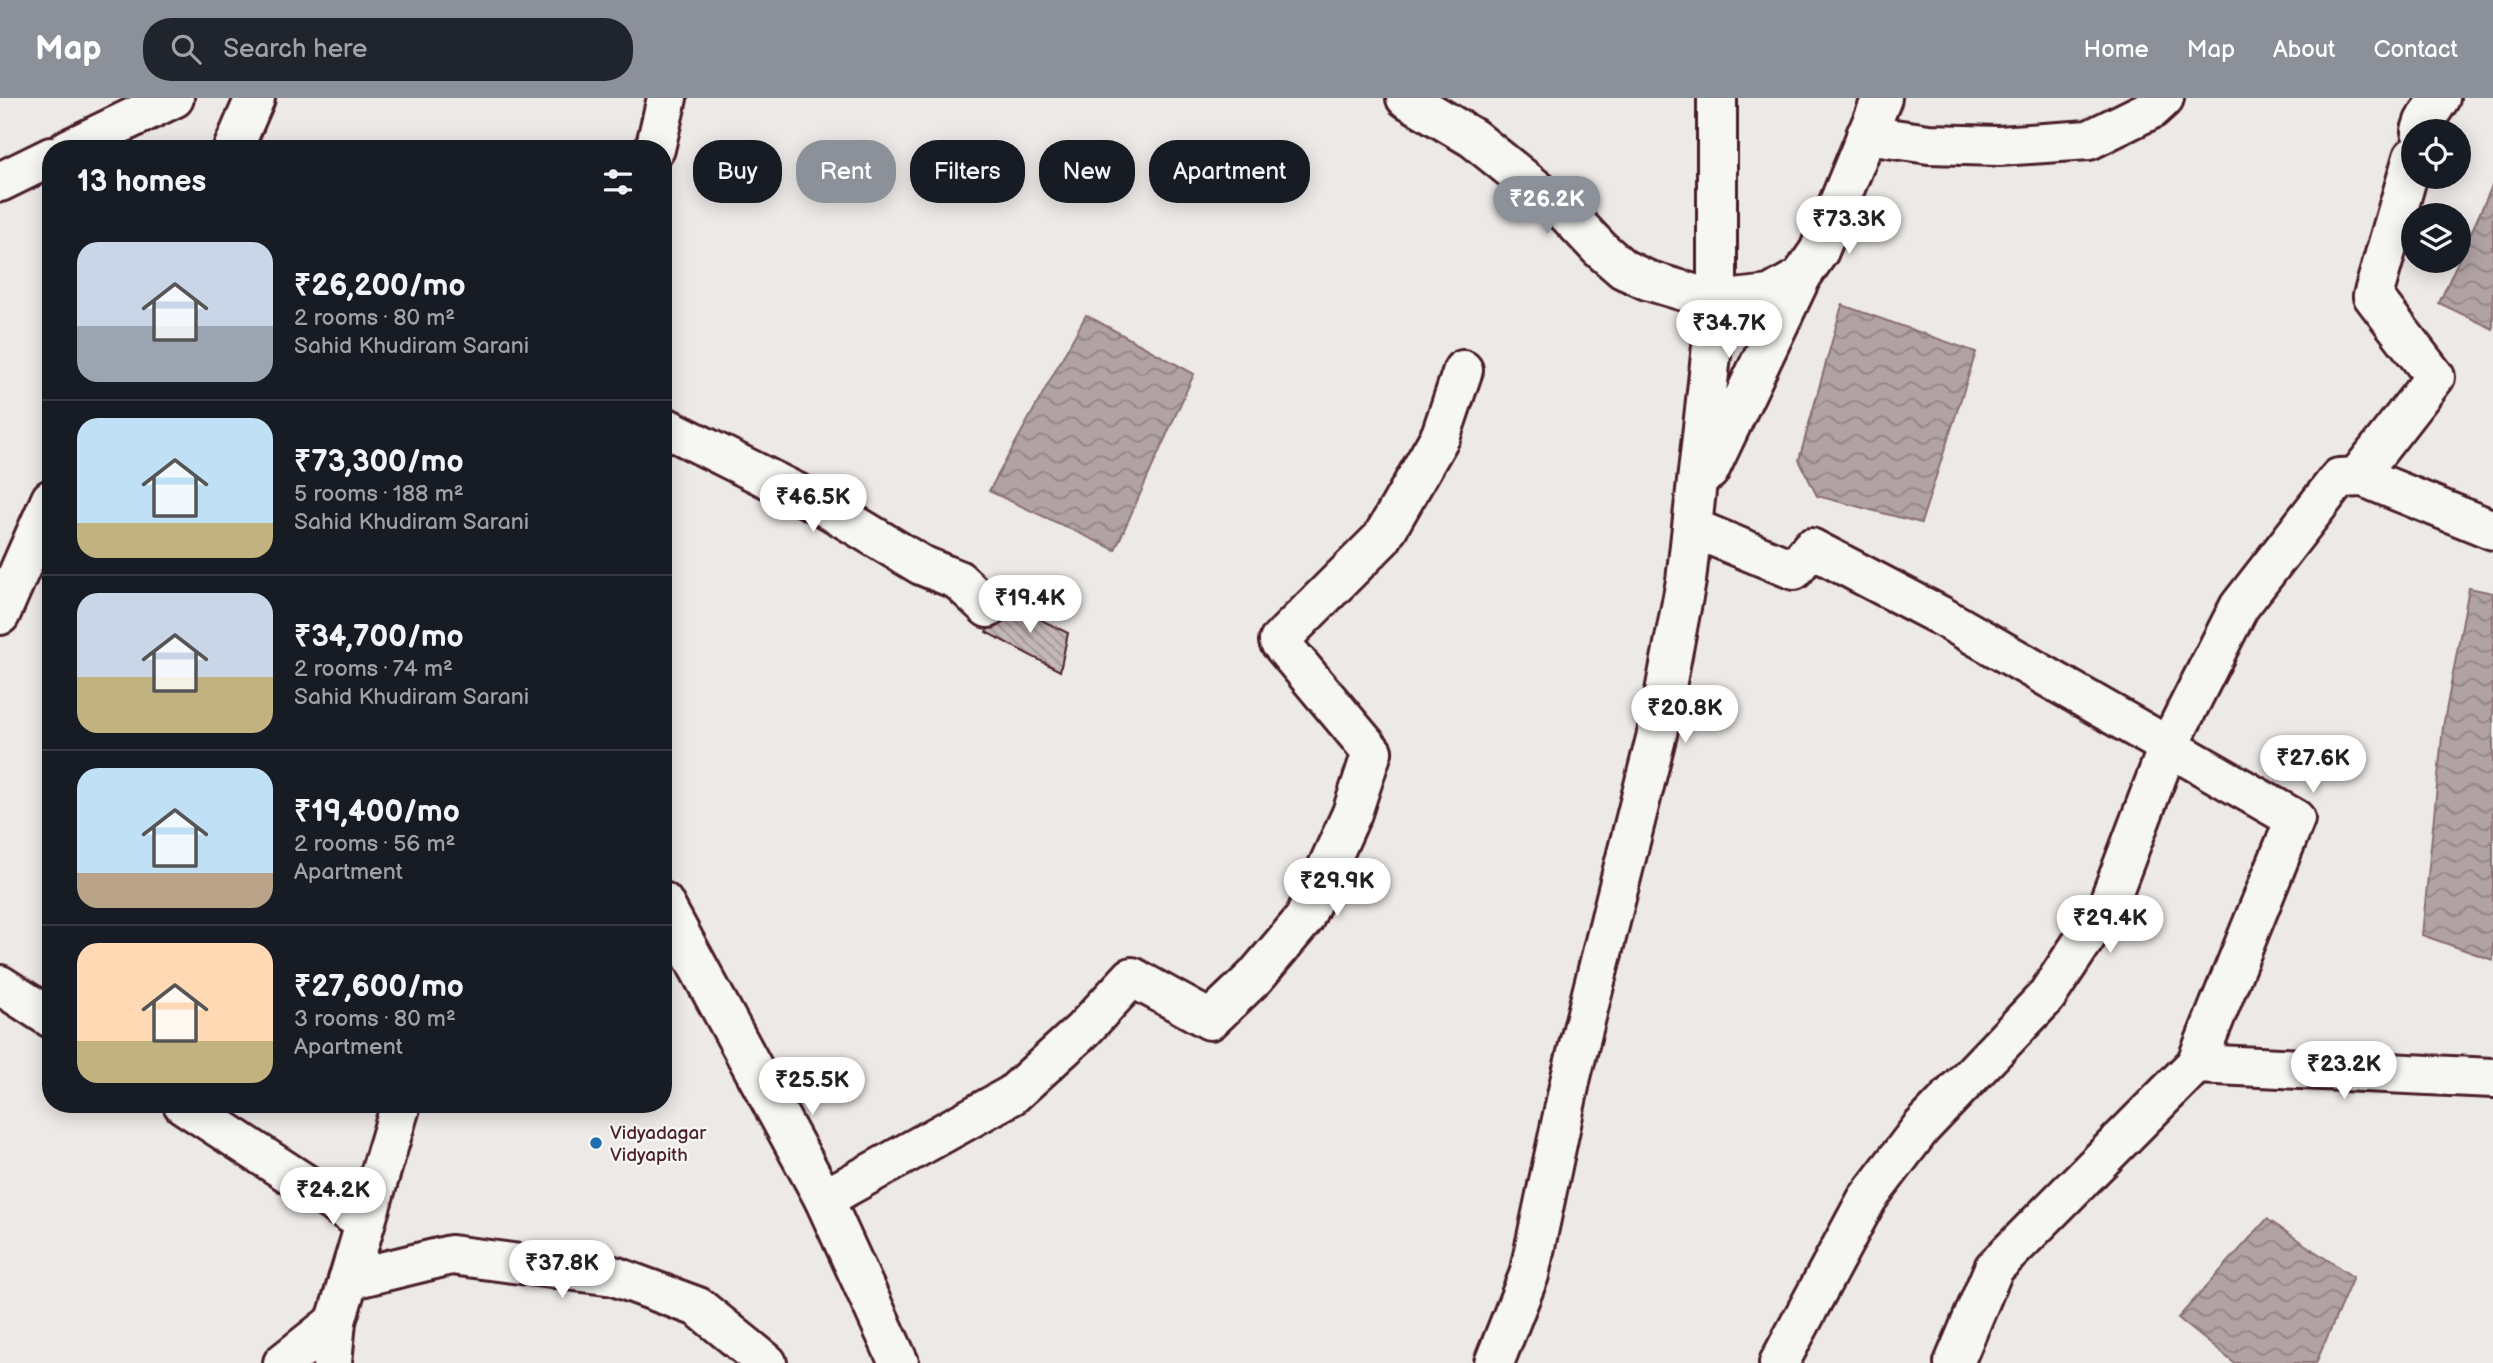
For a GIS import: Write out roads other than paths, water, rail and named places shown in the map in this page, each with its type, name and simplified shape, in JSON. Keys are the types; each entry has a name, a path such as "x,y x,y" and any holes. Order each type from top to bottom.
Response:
{"street":[{"path":"87,140 174,98"},
{"path":"237,140 255,98"},
{"path":"657,140 667,98"},
{"path":"1406,98 1473,138 1567,214 1623,269 1647,280 1717,301 1770,295 1801,277"},
{"path":"1494,1363 1529,1275 1571,1077 1657,734 1686,581 1717,301 1717,98"},
{"path":"1698,482 1706,478 1801,277 1819,251 1882,98"},
{"path":"1866,135 1928,144 1999,145 2089,139 2152,109 2164,98"},
{"path":"2426,119 2440,98"},
{"path":"0,182 42,161"},
{"path":"2357,477 2435,377 2373,296 2404,189"},
{"path":"824,1199 1012,1094 1083,1030 1132,978 1210,1020 1255,977 1304,919 1352,813 1372,752 1279,641 1382,538 1441,435 1463,370"},
{"path":"672,430 825,507 921,565 958,580 988,608"},
{"path":"1779,1363 1867,1199 1921,1128 2046,997 2109,902 2168,747 2239,607 2339,478 2363,477 2493,530"},
{"path":"0,615 42,519"},
{"path":"1693,528 1794,569 1811,548 1941,616 2295,819 2196,1063 1994,1268 1954,1363"},
{"path":"672,919 824,1199 899,1363"},
{"path":"0,985 42,1012"},
{"path":"2196,1063 2493,1078"},
{"path":"197,1113 365,1223"},
{"path":"332,1363 336,1321 398,1113"},
{"path":"348,1280 451,1255 614,1276 698,1307 768,1363"},
{"path":"283,1363 336,1321"}],"water":[{"path":"2493,184 2493,329 2439,303 2453,273 2471,273 2471,232"},
{"path":"1842,305 1976,352 1921,523 1817,496 1799,460"},
{"path":"1086,315 1194,374 1115,550 989,491"},
{"path":"2469,588 2493,593 2493,960 2422,935 2443,727"},
{"path":"2267,1219 2353,1277 2316,1363 2234,1363 2178,1318"}],"place":[{"name":"Vidyadagar Vidyapith","path":"596,1143"}]}
